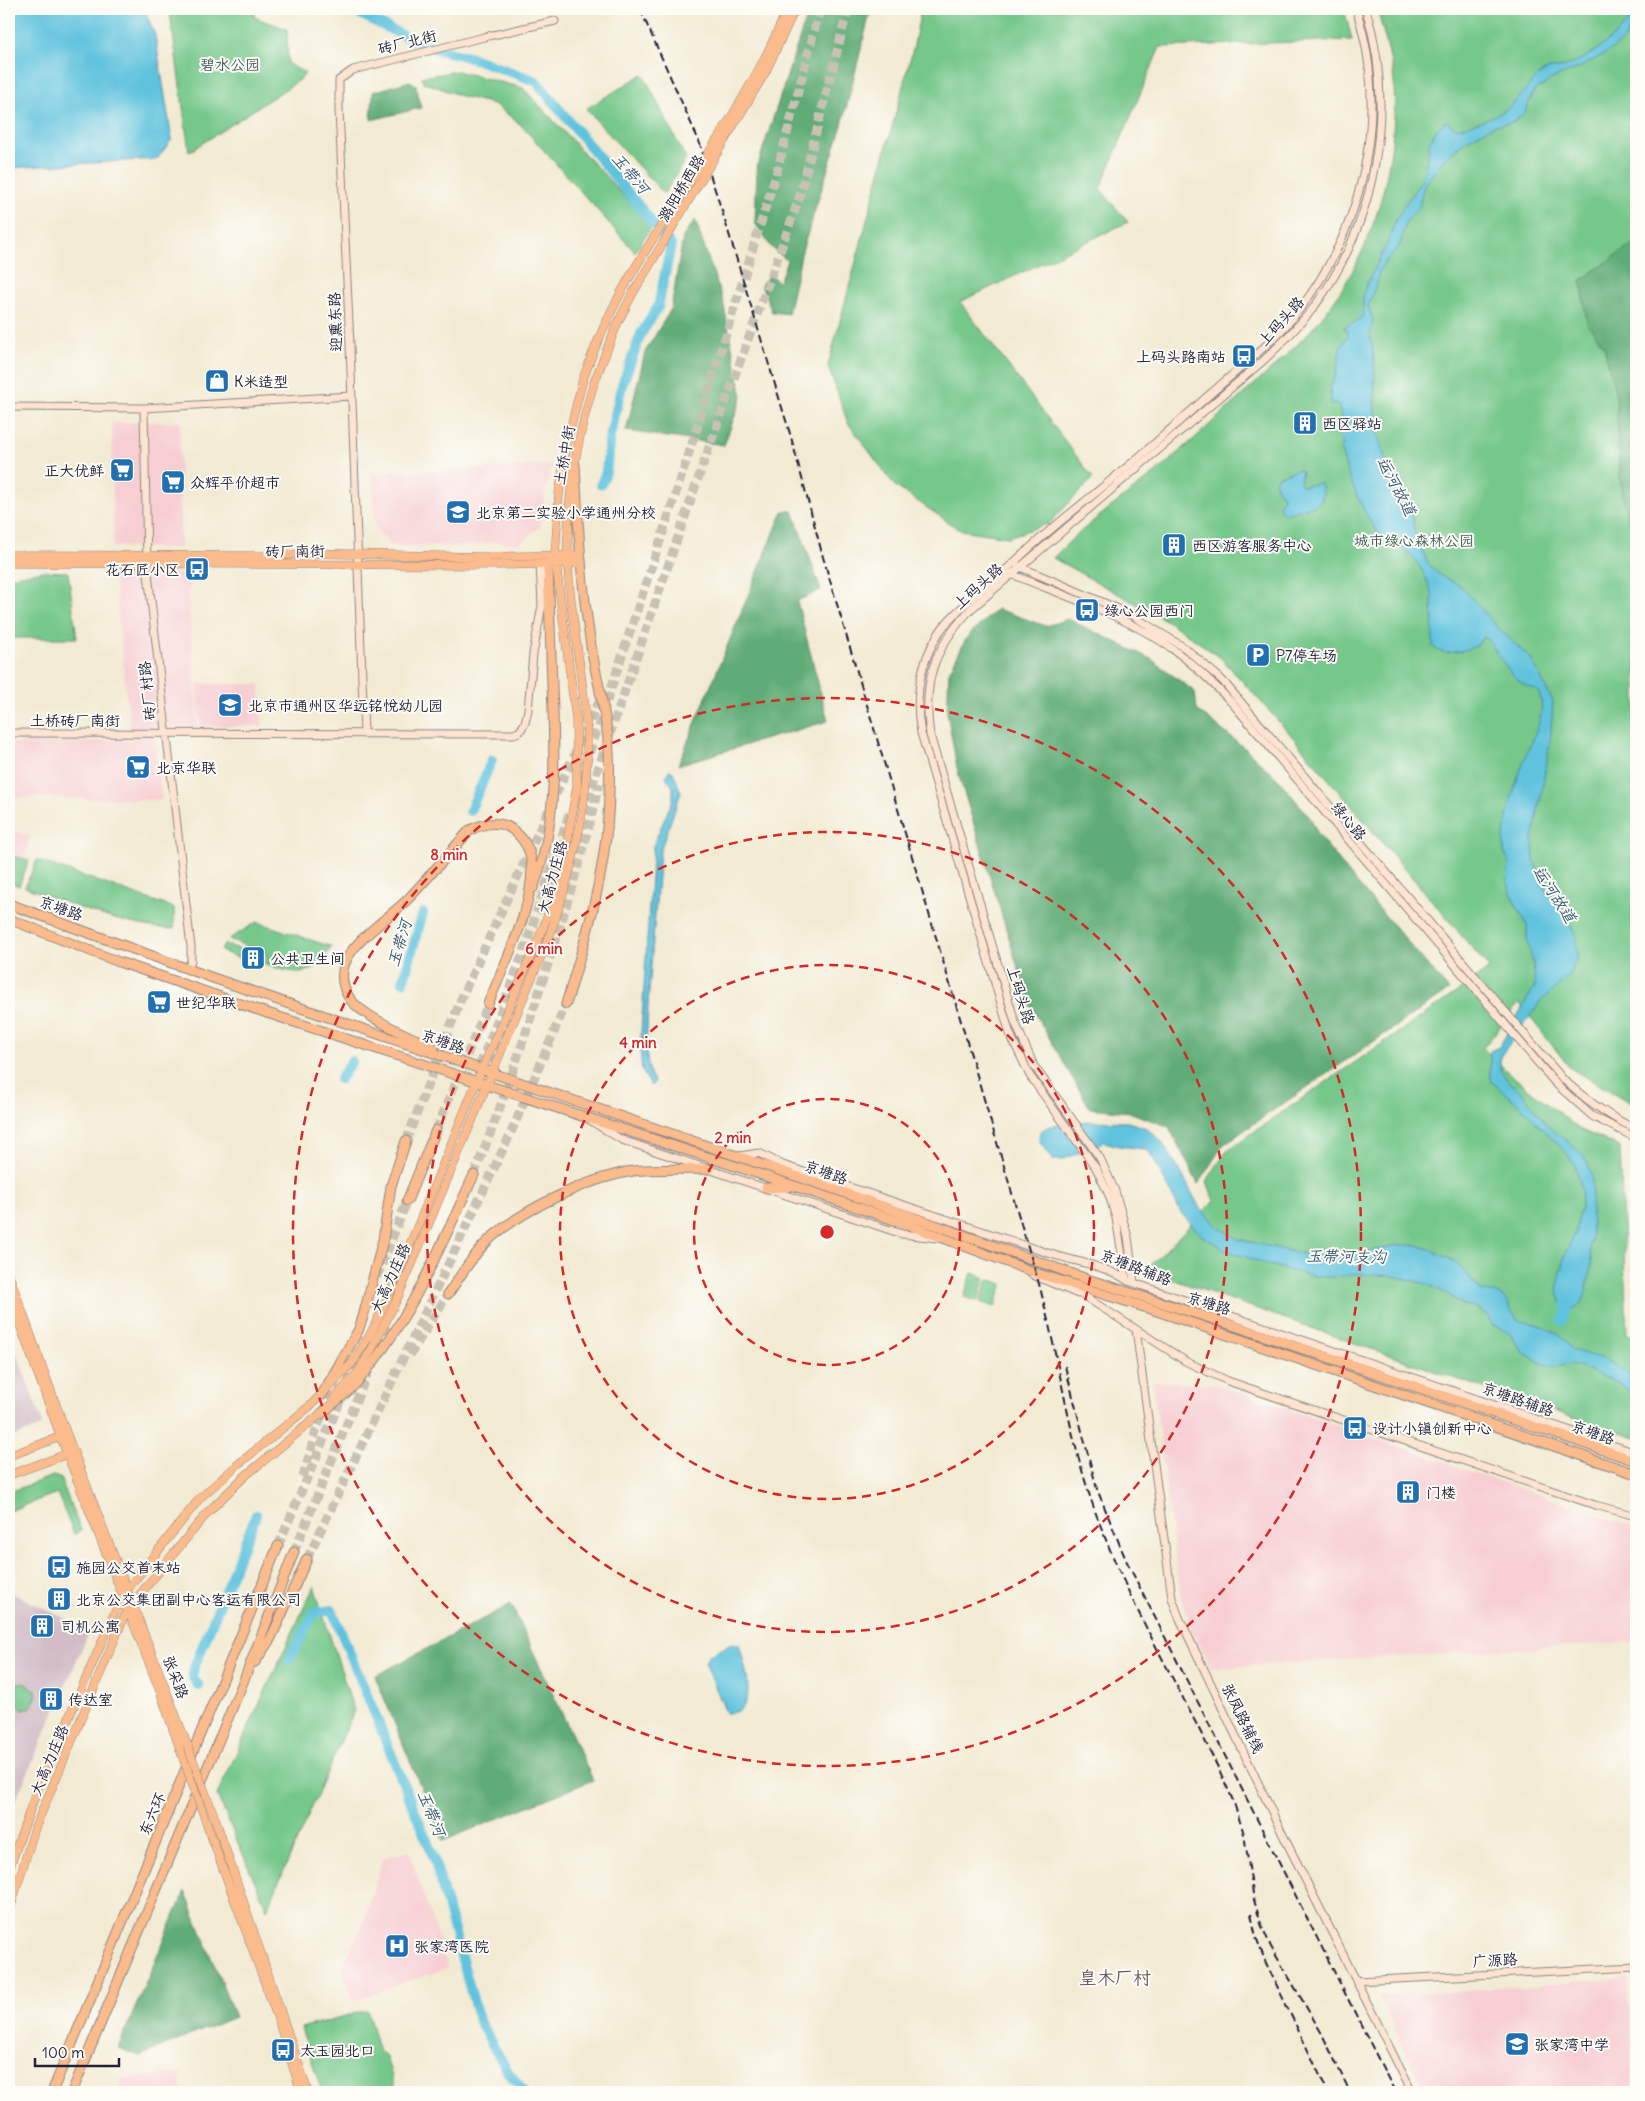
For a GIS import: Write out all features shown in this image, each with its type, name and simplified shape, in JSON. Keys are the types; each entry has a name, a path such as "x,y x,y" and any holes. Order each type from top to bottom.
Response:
{"highway":[{"path":"566,1004 586,938 594,900 609,794 606,726 590,639 581,559 575,465"},
{"path":"488,1004 537,878 552,812 554,726 550,562"},
{"path":"459,1061 365,1013 351,1000 344,988 343,967 348,956 358,944 408,898 470,830 479,825 489,823 503,825 511,829 524,842 529,851 532,869 524,911"},
{"name":"京塘路","path":"9,904 188,969 1136,1295 1229,1324 1636,1461"},
{"name":"京塘路","path":"9,919 137,968 795,1187 1025,1269 1157,1311 1636,1474"},
{"path":"407,1201 436,1130"},
{"path":"322,1395 358,1331 363,1317 383,1240 391,1186 406,1141"},
{"path":"448,1294 473,1257 491,1238 517,1217 547,1202 588,1183 634,1171 709,1169"},
{"path":"321,1414 357,1383 388,1344 417,1297 474,1175"},
{"path":"766,1188 795,1187"},
{"name":"东六环","path":"52,2092 278,1546"},
{"path":"72,2092 246,1675 294,1552"},
{"path":"246,1675 271,1638 307,1559"},
{"path":"46,2092 60,2073"}],"main road":[{"name":"潞阳桥西路","path":"550,562 569,434 583,379 598,340 623,289 758,70 787,9"},
{"name":"潞阳桥西路","path":"594,383 617,324 633,292 765,73 795,9"},
{"name":"土桥中街","path":"568,560 570,500 575,465 580,435 594,383"},
{"name":"砖厂南街","path":"9,563 147,561 307,554 550,562"},
{"name":"砖厂南街","path":"9,555 147,561 357,564 550,562 581,559"},
{"name":"大高力庄路","path":"9,1912 36,1828 130,1606 209,1511 244,1477 321,1414 358,1372 374,1345 398,1297 549,937 578,834 585,796 586,731 568,560"},
{"name":"大高力庄路","path":"9,1869 36,1792 122,1596 200,1498 322,1395 352,1363 370,1335 388,1298 552,904 563,864 576,786 576,718 550,562"},
{"name":"张采路","path":"9,1275 64,1436 122,1596 130,1606 216,1821 308,2092"},
{"name":"张采路","path":"9,1295 64,1436"},
{"path":"9,1456 64,1436"},
{"name":"张采路","path":"70,1453 127,1589 130,1606 278,2020 301,2092"},
{"path":"9,1475 70,1453"},
{"path":"102,1639 108,1636 112,1637 114,1642"}],"street":[{"name":"上码头路","path":"1134,1283 1128,1237 1115,1191 1100,1158 1034,1066 1025,1049 1006,993 930,735 927,714 927,690 933,664 942,645 955,626 1004,570 1128,467 1274,337 1297,312 1314,289 1330,263 1347,225 1363,177 1368,150 1371,97 1367,58 1356,9"},
{"name":"上码头路","path":"1126,1279 1116,1218 1100,1177 1079,1141 1030,1076 1010,1034 923,742 918,719 921,675 933,643 952,617 1021,567 1124,482 1283,342 1313,307 1348,249 1356,230 1373,174 1379,137 1381,96 1376,55 1366,9"},
{"name":"砖厂北街","path":"340,80 353,70 555,21"},
{"name":"迎熏东路","path":"340,80 339,110 352,396 364,734"},
{"path":"1314,289 1319,294 1322,293"},
{"path":"1274,337 1280,337 1283,342"},
{"path":"9,407 144,408 352,396"},
{"name":"砖厂村路","path":"144,408 147,561 191,947 191,960 188,969"},
{"path":"1040,539 1043,546 1046,546"},
{"name":"土桥砖厂南街","path":"9,734 514,734 520,731 525,723 528,710 533,654 550,562"},
{"name":"绿心路","path":"1011,563 1130,614 1185,648 1216,674 1562,1078 1596,1107 1616,1120 1636,1129"},
{"name":"绿心路","path":"1004,570 1130,625 1174,650 1194,666 1234,704 1556,1084 1592,1116 1636,1138"},
{"path":"981,937 989,935"},
{"path":"998,997 1000,993 1006,993"},
{"path":"582,1116 622,1140 902,1234 948,1240"},
{"name":"京塘路辅路","path":"738,1157 759,1153 783,1165 1086,1264 1134,1283 1636,1453"},
{"path":"1025,1269 1045,1281 1084,1296"},
{"path":"1070,1284 1084,1296 1187,1362 1228,1381 1595,1505 1636,1516"},
{"name":"张凤路辅线","path":"1136,1329 1172,1598 1183,1626 1284,1837 1412,2092"},
{"name":"广源路","path":"1356,1981 1636,1967"}],"shaded area":[{"path":"180,422 180,548 113,547 112,423"},
{"name":"北京第二实验小学通州分校","path":"552,465 544,497 540,527 520,543 490,542 468,546 392,546 375,528 372,474"},
{"path":"196,573 188,592 198,727 153,727 162,800 9,797 9,743 131,740 114,574"},
{"name":"北京市通州区华远铭悦幼儿园","path":"197,684 260,684 262,726 200,726"},
{"path":"9,829 30,837 25,858 9,854"},
{"path":"9,1332 42,1422 41,1426 9,1439"},
{"name":"设计小镇创新中心","path":"1153,1382 1214,1384 1636,1528 1636,1642 1211,1668 1192,1629 1180,1595"},
{"path":"9,1592 90,1630 9,1816"},
{"name":"张家湾医院","path":"409,1851 448,1968 354,2000 342,1968 363,1924 383,1858"},
{"name":"张家湾中学","path":"1628,1978 1634,2092 1426,2092 1379,1997"},
{"path":"181,2072 182,2092 119,2092 120,2079"}],"green space":[{"name":"碧水公园","path":"172,9 256,9 254,17 287,29 288,64 305,73 301,79 189,152 170,12"},
{"path":"809,9 871,9 842,125 802,251 788,314 772,312 761,285 770,275 779,282 787,260 771,247 755,223 757,167"},
{"path":"921,9 1344,9 1352,40 1160,47 1100,189 1128,222 960,302 1093,478 1050,523 1008,537 960,530 895,486 848,423 828,366 914,45"},
{"name":"城市绿心森林公园","path":"1377,9 1636,9 1636,1106 1570,1068 1519,1003 1483,1048 1510,1074 1579,1129 1620,1147 1627,1334 1636,1337 1636,1438 1457,1379 1146,1270 1214,1201 1207,1181 1226,1151 1489,968 1290,734 1221,658 1171,623 1053,558 1090,524 1166,464 1284,357 1316,325 1342,288 1357,262 1380,204 1392,143 1394,112 1393,73"},
{"path":"457,71 523,88 652,226 635,252 521,125 494,104 464,97 423,82 422,77"},
{"path":"643,74 686,159 664,194 586,109"},
{"path":"410,81 416,85 421,108 371,120 373,92"},
{"path":"695,220 723,301 742,397 724,445 626,431 645,352 671,309 683,237"},
{"path":"1636,242 1636,538 1626,513 1620,481 1616,395 1604,346 1587,323 1581,280"},
{"path":"783,511 793,511 821,590 797,601 828,721 678,765"},
{"path":"43,571 68,572 77,638 9,638 9,577"},
{"path":"997,609 1046,626 1068,619 1151,659 1195,692 1197,710 1247,750 1280,781 1311,819 1318,834 1351,876 1449,990 1223,1145 1198,1184 1169,1127 1129,1112 1090,1108 1029,1003 958,773 947,712 949,672 967,637"},
{"path":"9,855 29,860 19,886 9,882"},
{"path":"37,860 174,908 174,929 117,920 25,887"},
{"path":"257,922 332,947 317,966 311,970 298,972 264,964 267,958 265,954 229,939"},
{"path":"224,944 245,951 242,959 221,951"},
{"path":"972,1273 985,1278 978,1301 964,1297"},
{"path":"988,1279 1003,1284 995,1307 980,1302"},
{"path":"53,1476 60,1478 81,1531 74,1534 57,1493 9,1511 9,1492"},
{"path":"314,1586 354,1711 267,1909 217,1795"},
{"path":"511,1604 593,1780 443,1841 375,1676"},
{"path":"18,1683 23,1683 36,1690 37,1695 31,1707 24,1709 14,1704"},
{"path":"185,1891 235,2017 140,2056 118,2048"},
{"path":"367,2010 378,2049 386,2057 397,2092 322,2092 301,2028"}],"water":[{"path":"9,9 144,9 155,35 172,139 157,159 9,168"},
{"path":"1636,11 1636,23 1621,42 1605,54 1577,69 1551,79 1542,87 1539,87 1534,91 1525,112 1520,117 1512,122 1493,126 1463,142 1441,163 1424,185 1419,207 1406,221 1400,246 1384,263 1379,272 1368,306 1373,321 1370,336 1374,357 1375,425 1385,458 1410,510 1414,531 1428,564 1440,575 1462,587 1496,626 1531,659 1553,702 1550,743 1533,840 1534,861 1543,885 1550,896 1557,902 1576,936 1577,958 1570,975 1540,1002 1502,1054 1500,1069 1505,1078 1523,1094 1548,1126 1578,1150 1586,1160 1591,1173 1591,1266 1587,1288 1578,1307 1574,1309 1562,1304 1557,1289 1566,1252 1576,1232 1581,1208 1582,1193 1579,1178 1574,1164 1566,1152 1525,1110 1492,1082 1490,1072 1490,1051 1499,1047 1535,986 1533,963 1527,940 1527,925 1514,901 1507,881 1509,861 1504,853 1504,842 1506,820 1512,797 1539,722 1541,713 1540,696 1537,691 1525,686 1514,676 1488,639 1483,637 1477,646 1447,653 1437,650 1433,646 1432,593 1417,562 1401,547 1382,537 1363,508 1343,457 1341,448 1343,446 1336,424 1342,421 1338,404 1331,405 1330,387 1337,371 1340,349 1348,335 1347,330 1343,328 1360,319 1363,314 1363,295 1366,286 1388,242 1396,219 1424,176 1430,140 1438,128 1446,121 1456,128 1480,122 1509,107 1542,73 1548,69 1563,67 1588,55 1618,32"},
{"path":"1298,469 1302,471 1300,482 1302,486 1321,483 1323,491 1322,500 1314,506 1285,514 1279,507 1283,496 1275,483 1277,477"},
{"path":"669,770 673,772 681,792 660,851 646,1052 650,1074 655,1082 651,1086 642,1071 640,1049 653,846 673,799 673,787 666,777"},
{"name":"玉带河支沟","path":"1093,1121 1128,1122 1146,1128 1161,1141 1178,1167 1197,1203 1215,1225 1238,1239 1321,1258 1356,1255 1397,1245 1417,1245 1430,1249 1456,1262 1481,1291 1497,1294 1504,1298 1517,1320 1536,1324 1559,1334 1572,1350 1601,1358 1636,1377 1636,1395 1616,1382 1576,1365 1570,1364 1554,1367 1541,1363 1523,1352 1510,1334 1492,1325 1487,1315 1476,1307 1463,1305 1446,1293 1427,1284 1393,1276 1360,1274 1332,1277 1312,1276 1265,1264 1229,1251 1202,1236 1181,1213 1157,1165 1149,1151 1145,1149 1104,1142 1062,1160 1052,1160 1039,1139 1043,1130 1064,1123"},
{"path":"734,1643 739,1644 747,1675 747,1697 744,1706 737,1711 726,1713 705,1662 709,1655"}],"waterway":[{"name":"玉带河","path":"350,9 424,46 472,58 536,81 671,245 658,307 641,334 622,385 610,436 606,472 601,484"},
{"name":"玉带河","path":"470,811 492,760"},
{"name":"玉带河","path":"403,982 423,913"},
{"name":"玉带河","path":"340,1079 352,1061"},
{"name":"运河故道","path":"1562,1321 1567,1310 1567,1294"},
{"name":"玉带河","path":"199,1686 193,1678 193,1670 256,1515"},
{"name":"玉带河","path":"289,1660 314,1613 332,1610 434,1858 479,2021 508,2072 525,2092"}],"tunnel":[{"path":"577,791 685,466 777,171 820,9"},
{"path":"583,812 707,453 799,199 848,9"},
{"path":"406,1141 463,994 603,693"},
{"path":"474,1175 506,1091 544,977 578,866 599,783"},
{"path":"480,1065 524,951 570,811"},
{"path":"566,861 576,831"},
{"path":"492,1063 516,998"},
{"path":"436,1130 488,1004"},
{"path":"307,1559 510,1135 566,1004"},
{"path":"377,1277 407,1201"},
{"path":"410,1355 448,1294"},
{"path":"374,1358 387,1326"},
{"path":"348,1383 361,1352"},
{"path":"294,1552 369,1370"},
{"path":"303,1477 316,1431 337,1378"},
{"path":"278,1546 343,1395"}],"railway":[{"path":"640,9 699,141 791,437 823,557 1039,1284 1072,1432 1088,1490 1112,1556 1146,1627 1201,1732 1234,1803 1244,1834 1254,1900 1261,1924 1271,1947 1321,2032 1350,2092"},
{"path":"1065,1366 1097,1489 1126,1560 1395,2092"},
{"path":"1251,1914 1256,1937 1266,1963 1328,2092"}],"place":[{"name":"上码头路南站","path":"1244,356"},
{"name":"K米造型","path":"217,381"},
{"name":"西区驿站","path":"1305,423"},
{"name":"正大优鲜","path":"122,470"},
{"name":"众辉平价超市","path":"173,482"},
{"name":"北京第二实验小学通州分校","path":"458,512"},
{"name":"西区游客服务中心","path":"1174,545"},
{"name":"花石匠小区","path":"197,569"},
{"name":"绿心公园西门","path":"1087,610"},
{"name":"P7停车场","path":"1258,655"},
{"name":"北京市通州区华远铭悦幼儿园","path":"230,705"},
{"name":"北京华联","path":"138,767"},
{"name":"公共卫生间","path":"253,958"},
{"name":"世纪华联","path":"159,1002"},
{"name":"设计小镇创新中心","path":"1355,1428"},
{"name":"门楼","path":"1408,1492"},
{"name":"施园公交首末站","path":"59,1567"},
{"name":"北京公交集团副中心客运有限公司","path":"59,1599"},
{"name":"司机公寓","path":"42,1626"},
{"name":"传达室","path":"51,1699"},
{"name":"张家湾医院","path":"397,1946"},
{"name":"张家湾中学","path":"1517,2044"},
{"name":"太玉园北口","path":"283,2050"}],"district":[{"name":"皇木厂村","path":"1115,1977"}]}
